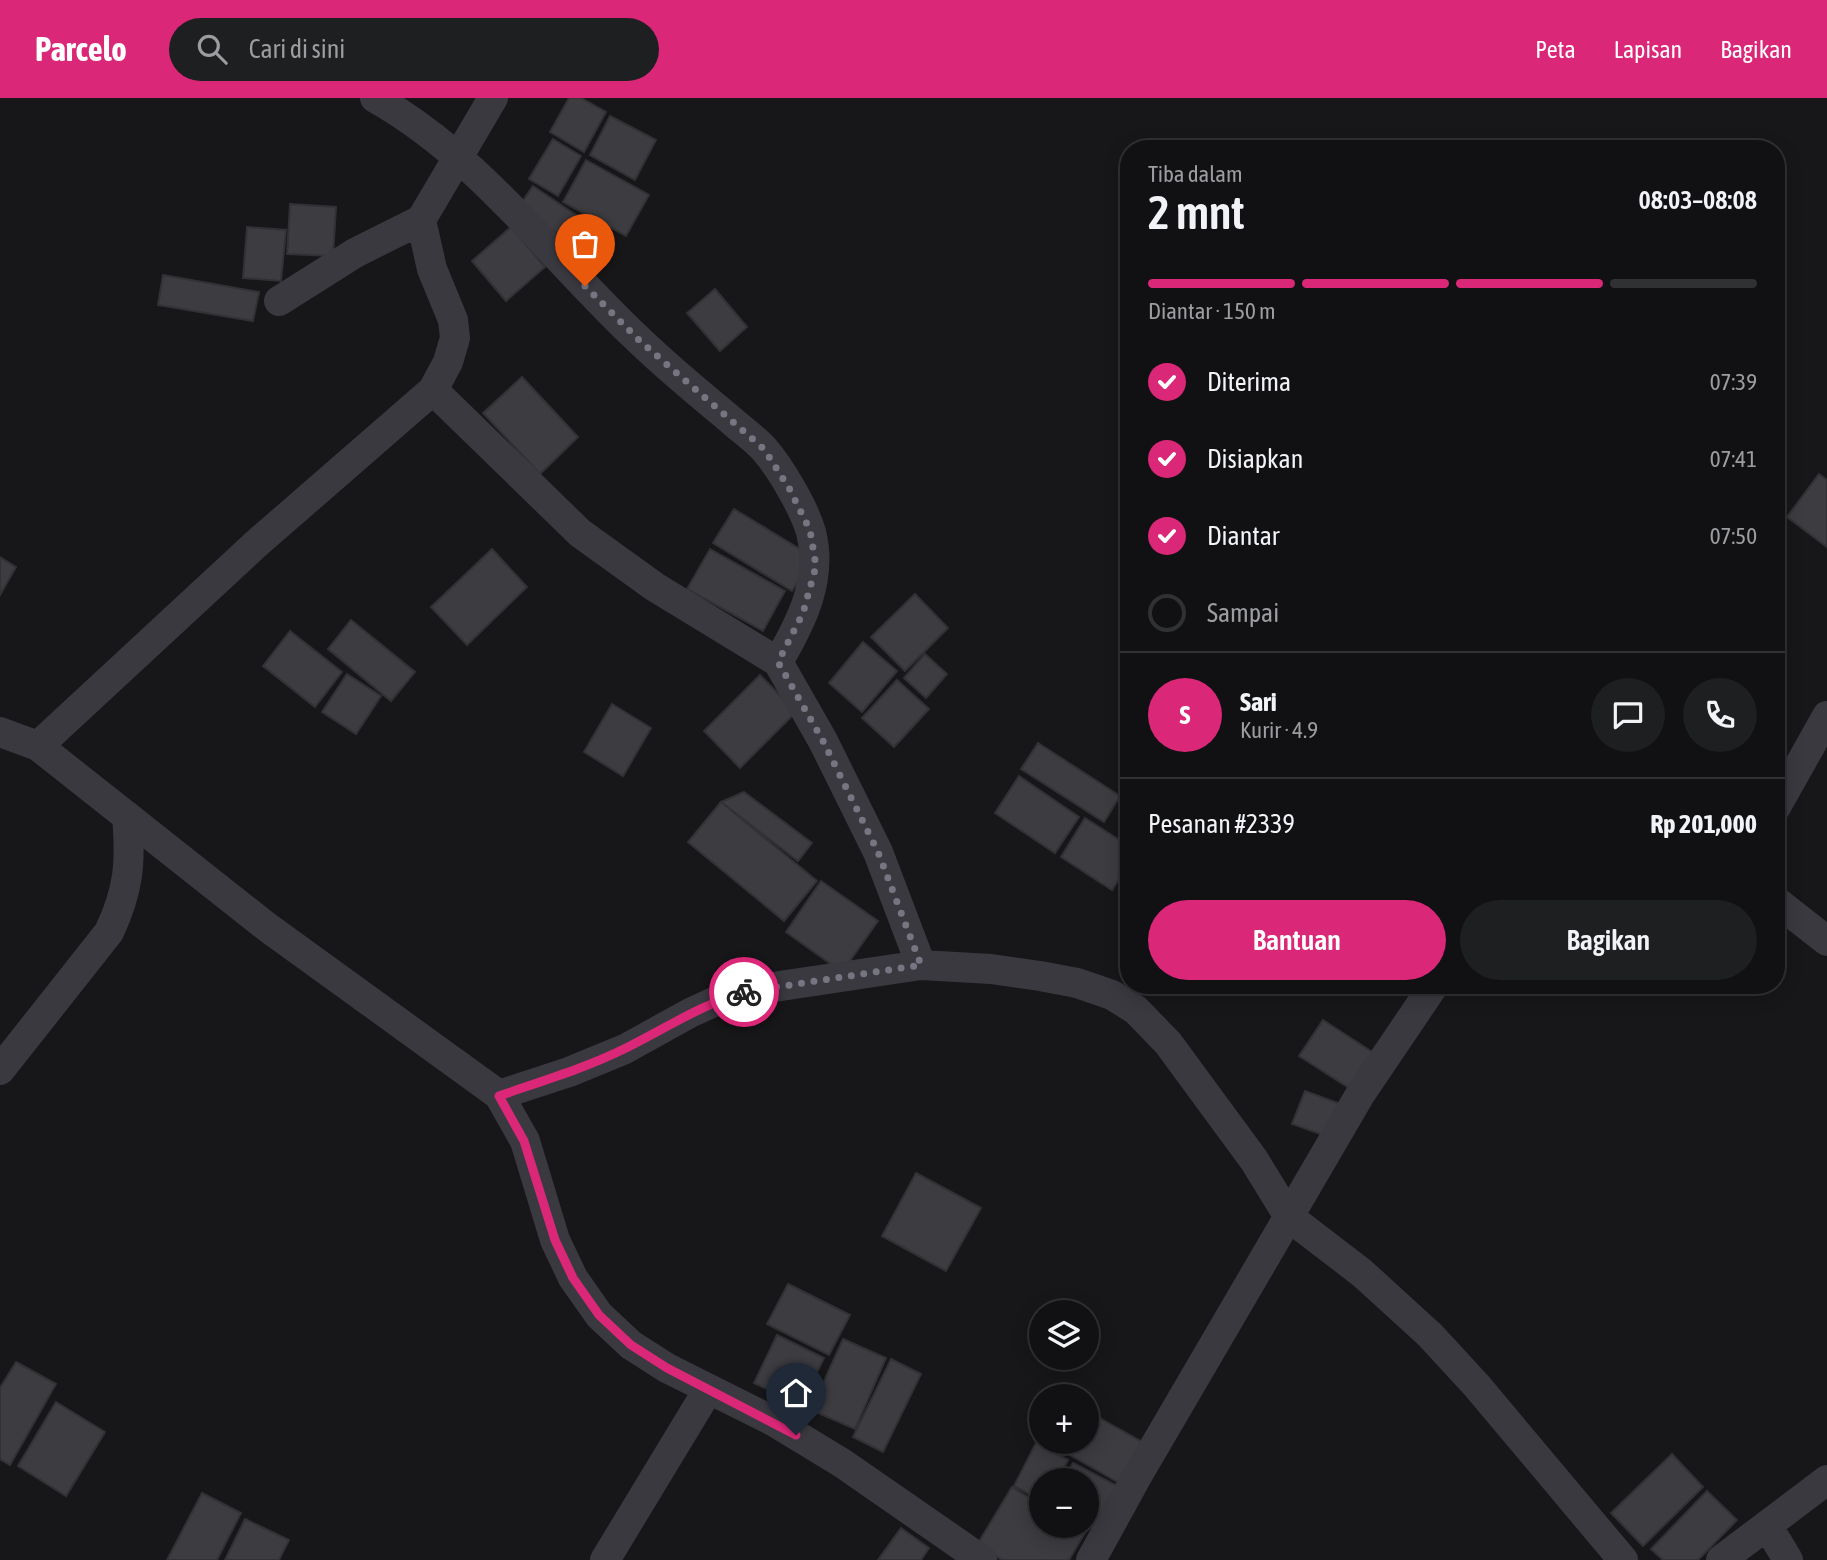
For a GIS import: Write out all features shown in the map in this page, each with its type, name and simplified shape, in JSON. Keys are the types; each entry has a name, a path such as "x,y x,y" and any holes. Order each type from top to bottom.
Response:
{"street":[{"path":"375,98 397,110 457,156 640,341 764,449 789,488 810,530 816,566 809,598 797,629 778,662"},
{"path":"279,301 355,253 421,220 493,98"},
{"path":"38,746 256,544 433,390 448,362 456,338 453,320 432,269 421,220"},
{"path":"433,390 580,533 656,587 778,662 823,741 878,852 921,965"},
{"path":"1785,791 1827,716"},
{"path":"0,732 38,746 267,927 499,1096 524,1141 555,1240 573,1278 593,1306 631,1345 708,1390 773,1421 842,1463 982,1560"},
{"path":"0,1070 109,932 121,908 129,876 127,816"},
{"path":"1785,908 1827,942"},
{"path":"499,1096 625,1049 719,1000 747,991 921,965 991,969 1077,983 1112,995 1136,1010 1168,1043 1254,1160 1289,1217 1362,1273 1430,1335 1495,1407 1623,1560"},
{"path":"1091,1560 1136,1478 1362,1093 1428,994"},
{"path":"605,1560 708,1390"},
{"path":"1721,1560 1827,1480"},
{"path":"1767,1525 1788,1560"}],"building":[{"path":"569,98 581,98 606,112 584,152 550,132"},
{"path":"610,116 656,140 635,180 590,155"},
{"path":"553,139 581,156 558,196 529,179"},
{"path":"586,160 649,195 626,236 563,202"},
{"path":"533,186 582,219 568,241 518,208"},
{"path":"290,204 336,207 333,256 287,254"},
{"path":"247,227 286,230 281,281 243,278"},
{"path":"511,227 545,267 506,301 472,261"},
{"path":"163,275 259,292 253,321 158,305"},
{"path":"715,289 747,327 720,351 687,313"},
{"path":"522,377 578,437 540,474 483,413"},
{"path":"1819,474 1827,480 1827,547 1787,517"},
{"path":"734,509 813,557 792,591 713,543"},
{"path":"492,549 527,587 467,645 431,607"},
{"path":"710,549 785,591 763,631 687,589"},
{"path":"0,557 16,567 0,595"},
{"path":"915,594 948,628 905,671 871,637"},
{"path":"351,620 415,672 391,701 328,649"},
{"path":"290,631 342,672 315,707 263,666"},
{"path":"863,642 897,671 862,712 829,683"},
{"path":"925,654 947,674 926,698 904,678"},
{"path":"347,674 381,696 356,734 322,712"},
{"path":"760,675 796,712 740,768 704,731"},
{"path":"897,680 929,709 894,747 862,718"},
{"path":"612,704 651,728 623,776 584,752"},
{"path":"1038,743 1120,796 1104,822 1021,769"},
{"path":"1019,776 1079,817 1055,853 995,813"},
{"path":"744,792 812,843 798,861 721,802"},
{"path":"721,802 817,881 784,921 688,842"},
{"path":"1085,818 1120,840 1120,878 1112,890 1061,857"},
{"path":"821,881 878,921 842,972 786,932"},
{"path":"1323,1020 1380,1057 1357,1093 1299,1056"},
{"path":"1305,1091 1338,1103 1326,1136 1292,1124"},
{"path":"916,1173 981,1208 946,1271 882,1236"},
{"path":"788,1284 850,1315 829,1355 767,1324"},
{"path":"777,1335 824,1358 801,1405 754,1383"},
{"path":"843,1339 886,1358 855,1429 811,1410"},
{"path":"891,1359 921,1374 883,1452 853,1437"},
{"path":"16,1362 56,1384 10,1465 0,1459 0,1388"},
{"path":"56,1402 105,1432 66,1496 18,1466"},
{"path":"1099,1418 1144,1443 1121,1484 1099,1472 1099,1468 1093,1468 1068,1454 1099,1454"},
{"path":"1030,1454 1057,1454 1068,1460 1064,1468 1029,1468 1029,1494 1014,1486"},
{"path":"1672,1454 1703,1487 1643,1546 1611,1513"},
{"path":"1073,1463 1083,1468 1070,1468"},
{"path":"1099,1476 1125,1490 1104,1531 1099,1528"},
{"path":"1012,1487 1029,1498 1029,1538 1082,1538 1069,1560 1002,1560 977,1545"},
{"path":"1707,1491 1737,1520 1698,1560 1663,1560 1651,1549"},
{"path":"202,1493 241,1513 217,1560 167,1560"},
{"path":"245,1519 289,1540 279,1560 225,1560"},
{"path":"901,1528 929,1548 921,1560 878,1560"}],"way so far":[{"path":"585,286 640,341 764,449 789,488 810,530 816,566 809,598 797,629 778,662 823,741 878,852 921,965 744,992"}],"route":[{"path":"744,992 690,1013 625,1049 499,1096 524,1141 555,1240 573,1278 599,1315 631,1345 667,1368 796,1435"}]}
